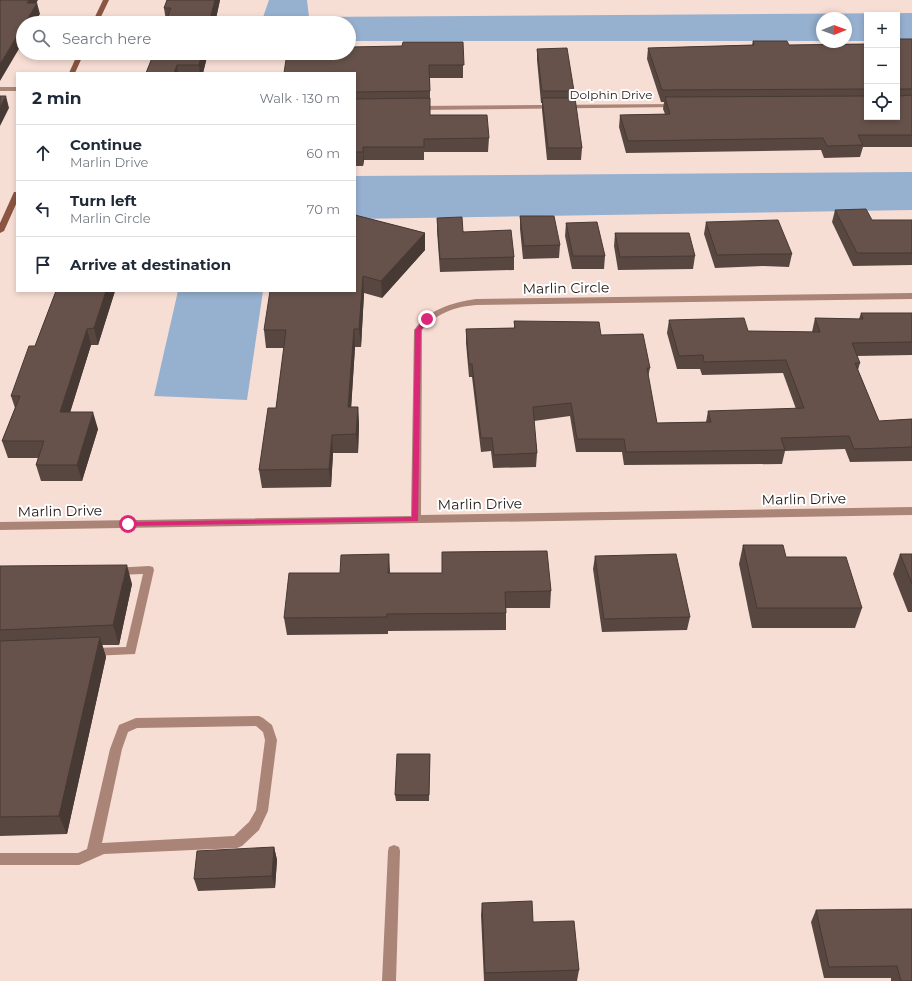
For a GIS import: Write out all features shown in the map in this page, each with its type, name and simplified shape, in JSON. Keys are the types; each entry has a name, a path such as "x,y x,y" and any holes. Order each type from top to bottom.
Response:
{"street":[{"path":"98,16 106,0"},
{"path":"72,72 78,60"},
{"path":"0,89 16,89"},
{"name":"Dolphin Drive","path":"410,108 686,106"},
{"path":"0,231 16,196"},
{"name":"Marlin Circle","path":"416,519 418,330 427,319 440,310 476,302 912,296"},
{"name":"Marlin Drive","path":"0,526 912,511"},
{"path":"77,653 131,651 149,570 102,571"},
{"path":"0,859 79,859 103,848 237,842 254,826 262,811 271,740 268,729 259,721 136,723 122,729 116,749 93,852"},
{"path":"390,981 394,851"}],"water":[{"path":"269,0 307,0 309,16 263,16"},
{"path":"852,13 864,13 864,41 852,41"},
{"path":"900,13 912,13 912,41 900,41"},
{"path":"816,14 816,41 356,41 356,17"},
{"path":"912,172 912,210 356,219 356,176"},
{"path":"178,292 263,292 247,400 154,396"}],"building":[{"path":"0,0 29,0 27,3 37,3 29,16 16,16 16,38 0,64"},
{"path":"167,0 215,0 211,16 168,16 171,8 164,8"},
{"path":"900,39 912,39 912,89 900,89"},
{"path":"753,41 787,41 789,45 816,45 816,48 852,48 852,44 864,44 864,89 662,90 648,48 754,45"},
{"path":"403,42 463,42 464,65 429,65 430,91 356,92 356,72 284,72 286,60 356,60 356,47 402,46"},
{"path":"567,48 574,91 542,91 537,49"},
{"path":"151,60 200,60 199,65 177,65 174,72 146,72"},
{"path":"912,95 912,135 858,135 863,145 827,146 823,138 628,141 620,115 670,114 665,97 864,96 864,120 900,120 900,96"},
{"path":"0,96 6,96 0,107"},
{"path":"430,98 430,115 487,115 489,138 424,139 424,147 363,147 363,152 356,152 356,99"},
{"path":"542,98 575,98 582,148 548,148"},
{"path":"866,209 872,220 912,220 912,253 857,253 835,210"},
{"path":"356,215 425,233 381,281 363,276 359,329 354,329 348,407 358,407 356,434 332,435 329,469 259,470 268,408 276,408 286,330 264,330 270,292 356,292"},
{"path":"520,216 554,216 560,245 524,246"},
{"path":"462,217 463,232 511,230 514,257 440,259 437,218"},
{"path":"778,220 792,254 717,255 706,222"},
{"path":"597,222 605,256 573,256 566,223"},
{"path":"615,233 689,233 695,256 620,257"},
{"path":"56,292 106,292 94,328 87,329 60,412 93,412 77,465 36,465 44,441 2,441 20,396 11,396 29,346 35,346"},
{"path":"861,313 912,313 912,342 852,343 860,363 855,363 879,421 912,419 912,447 854,449 849,436 781,438 785,450 626,452 624,439 577,439 571,403 533,407 537,453 494,455 492,438 481,438 472,364 469,364 466,329 515,328 514,321 599,322 601,335 643,334 650,368 647,368 657,423 711,422 708,411 804,408 786,360 704,362 703,355 679,356 669,320 744,318 748,331 820,332 815,318 863,319"},
{"path":"743,545 783,545 786,557 846,557 862,608 757,608"},
{"path":"547,551 551,591 505,592 506,613 387,614 387,617 284,618 289,573 340,573 341,555 389,554 388,573 442,573 442,552"},
{"path":"676,554 690,617 604,619 595,556"},
{"path":"900,554 912,554 912,584"},
{"path":"127,565 113,625 0,630 0,566"},
{"path":"100,637 59,816 0,817 0,641"},
{"path":"397,754 430,754 429,795 395,795"},
{"path":"274,847 272,876 194,879 197,851"},
{"path":"532,901 533,922 574,921 579,970 485,973 482,903"},
{"path":"912,909 912,981 901,981 897,966 829,967 816,910"}],"route":[{"path":"128,524 416,519 418,330 427,319"}]}
